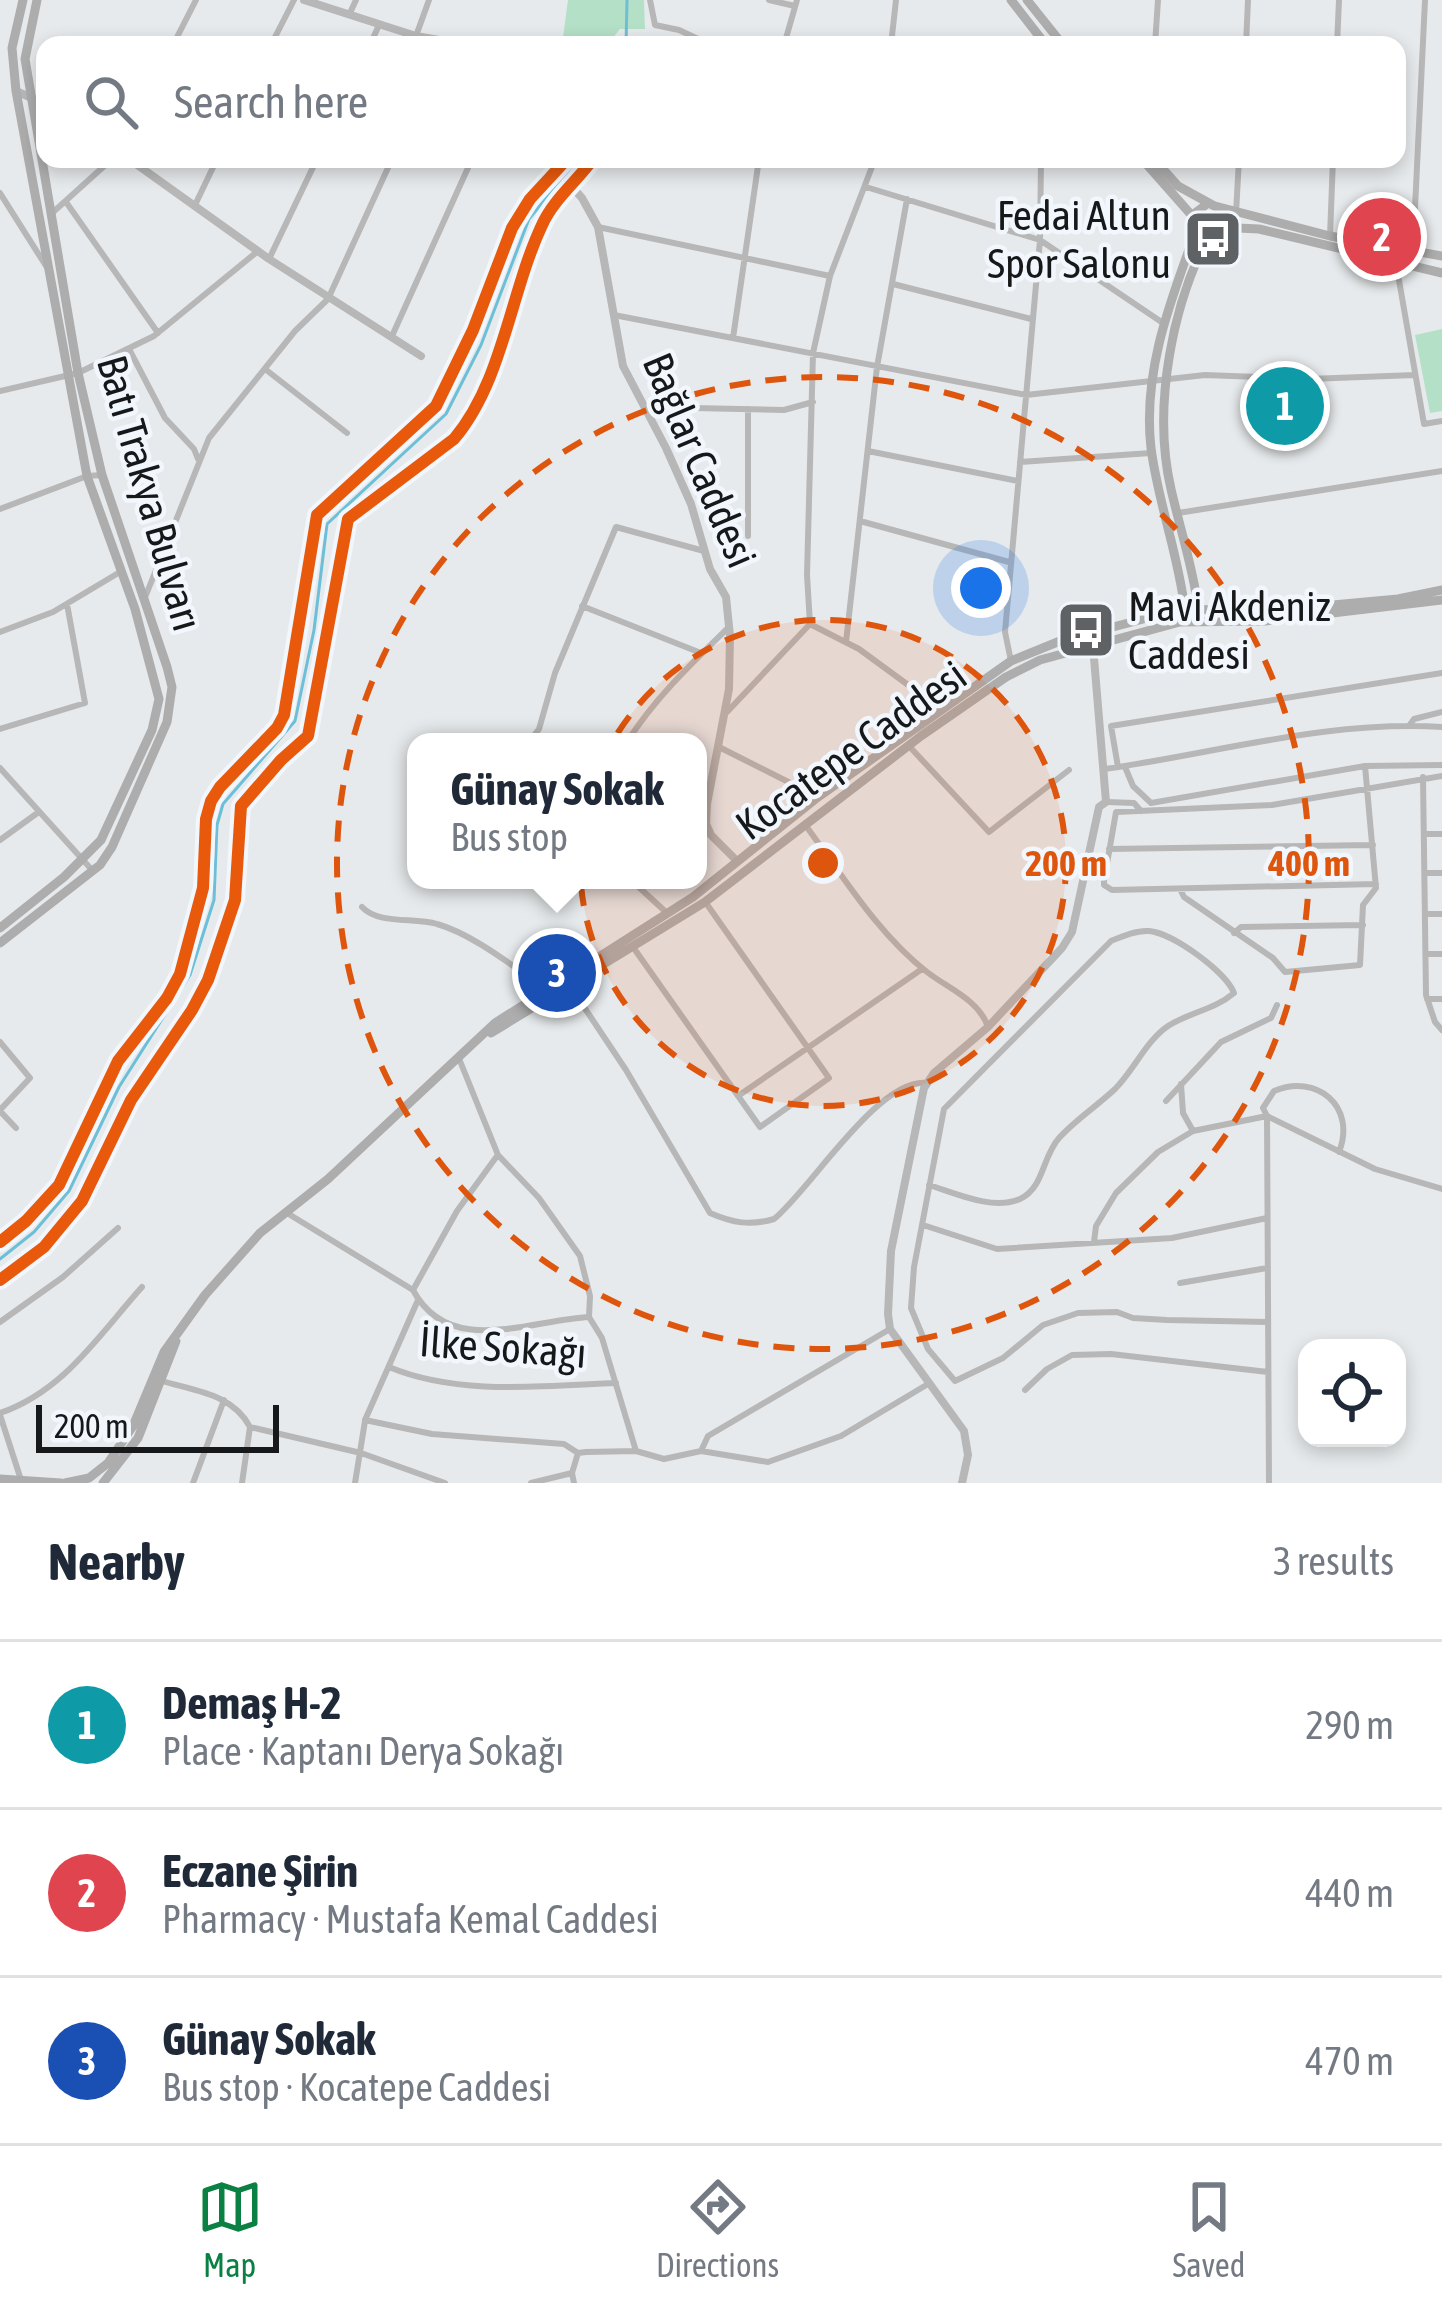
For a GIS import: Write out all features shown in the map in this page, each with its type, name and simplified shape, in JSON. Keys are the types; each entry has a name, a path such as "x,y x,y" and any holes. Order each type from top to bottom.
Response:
{"main road":[{"name":"Batı Trakya Bulvarı","path":"0,944 92,870 112,847 171,706 167,667 102,475 50,272 16,91 13,59 23,0"},
{"name":"Batı Trakya Bulvarı","path":"36,125 26,63 37,0"},
{"path":"1011,0 1039,36"},
{"path":"1027,0 1056,36"},
{"name":"Batı Trakya Bulvarı","path":"0,928 101,840 158,711 158,685 87,476 43,168"},
{"path":"1150,168 1197,222 1259,229 1442,273"},
{"path":"1162,168 1178,186 1211,205 1330,236 1442,256"},
{"path":"1187,622 1151,453 1150,382 1197,210 1211,205"},
{"path":"1187,622 1198,608 1163,438 1165,380 1202,248 1221,216 1211,205"},
{"name":"Kocatepe Caddesi","path":"480,1038 705,902 818,797 1011,662 1089,634 1185,608 1247,613 1442,590"},
{"name":"Kocatepe Caddesi","path":"707,887 804,824 1020,668 1187,622 1265,621 1442,600"},
{"path":"1089,634 1093,646"},
{"name":"Kocatepe Caddesi","path":"89,1478 122,1446 180,1330 219,1278 284,1211 328,1179 502,1017 704,889"},
{"name":"Kocatepe Caddesi","path":"103,1483 138,1438 157,1379"},
{"path":"0,1479 63,1483 89,1478 103,1483"}],"street":[{"path":"178,36 196,0"},
{"path":"276,36 294,0"},
{"path":"304,0 416,36 429,0"},
{"path":"349,15 356,0"},
{"path":"650,0 655,25 692,36"},
{"path":"769,0 796,3 787,36"},
{"path":"893,36 896,0"},
{"path":"1156,36 1158,0"},
{"path":"1246,36 1248,0"},
{"path":"1337,36 1339,0"},
{"path":"1413,250 1425,0"},
{"path":"374,36 379,26"},
{"path":"0,56 26,63"},
{"path":"16,91 36,98"},
{"path":"51,214 102,168"},
{"path":"142,168 269,259 421,356"},
{"path":"196,206 213,168"},
{"path":"269,259 313,168"},
{"path":"144,601 208,438 328,298 388,168"},
{"path":"392,338 468,168"},
{"name":"Bağlar Caddesi","path":"555,168 598,227 623,366 691,504 704,551 726,597 725,714 707,818"},
{"path":"733,338 758,168"},
{"path":"725,714 810,624 813,353 830,276 871,168"},
{"path":"1011,662 1005,632 1009,562 1040,240 1041,168"},
{"path":"1236,212 1238,168"},
{"path":"1330,236 1333,168"},
{"path":"866,187 1040,240 1163,323"},
{"path":"0,193 50,272"},
{"path":"847,642 877,367 907,199"},
{"path":"66,202 158,333"},
{"path":"598,227 830,276"},
{"path":"0,391 73,374 129,349 158,333 258,250"},
{"path":"1396,262 1424,424 1442,421"},
{"path":"893,284 1031,320"},
{"path":"614,315 1026,394 1204,375 1309,379 1415,375"},
{"path":"129,349 165,418 199,459"},
{"path":"265,368 347,433"},
{"path":"645,407 784,410 813,402"},
{"path":"748,409 748,536"},
{"path":"867,451 1018,481"},
{"path":"1020,462 1151,453"},
{"path":"1178,513 1442,471"},
{"path":"0,508 87,476 102,475"},
{"path":"860,521 1009,562"},
{"path":"536,733 555,673 616,527 704,551"},
{"path":"0,632 67,604 120,572"},
{"path":"0,729 85,703 67,604"},
{"path":"582,606 702,653"},
{"path":"810,624 847,642 941,709"},
{"path":"633,733 729,627"},
{"path":"1093,646 1106,802"},
{"path":"1147,808 1122,767 1111,726 1442,673"},
{"path":"1409,726 1414,718 1442,712"},
{"path":"1105,769 1334,730 1442,728"},
{"path":"909,746 989,832 1069,770"},
{"path":"719,747 818,797"},
{"path":"1376,884 1107,889 1103,880 1116,812 1365,766 1442,765"},
{"path":"1180,889 1184,897 1285,971 1360,964 1363,904 1376,884 1365,766"},
{"path":"0,768 92,870"},
{"path":"1423,776 1427,999 1442,1030"},
{"path":"962,1483 968,1442 964,1430 890,1329 887,1280 891,1251 927,1083 1062,949 1072,932 1100,807 1106,802 1147,808 1271,805 1442,776"},
{"path":"0,840 37,813"},
{"path":"804,824 885,931 923,969 982,1011 988,1027"},
{"name":"Bağlar Caddesi","path":"707,826 741,864"},
{"path":"1424,834 1442,833"},
{"path":"1109,849 1373,845"},
{"path":"1425,873 1442,873"},
{"path":"641,889 667,913"},
{"path":"633,947 760,1127 829,1078 705,902"},
{"path":"362,907 370,915 433,922 457,931 546,990"},
{"path":"1425,914 1442,914"},
{"path":"1234,933 1241,927 1363,925"},
{"path":"929,1185 994,1202 1021,1198 1038,1183 1058,1139 1116,1088 1153,1039 1234,993 1215,969 1164,935 1148,931 1112,941 944,1109 929,1185 922,1225 911,1307 928,1349 955,1381 1004,1358 1043,1325 1078,1313 1268,1322"},
{"path":"1426,954 1442,954"},
{"path":"738,1096 923,969"},
{"path":"570,986 626,1070 710,1214 731,1222 754,1225 774,1219 879,1107 905,1087 927,1083"},
{"path":"1427,999 1442,999"},
{"path":"1166,1101 1221,1042 1271,1018 1277,1005"},
{"path":"0,1042 30,1078 0,1111 16,1128"},
{"path":"458,1056 498,1155 539,1198 580,1256 590,1296 589,1317 602,1338 636,1451"},
{"path":"1181,1084 1184,1113 1193,1131"},
{"path":"1269,1483 1267,1116 1263,1108 1274,1091 1288,1085 1316,1088 1340,1107 1344,1138 1339,1151"},
{"path":"1094,1242 1096,1226 1136,1171 1193,1131 1267,1116 1375,1169 1441,1187"},
{"path":"413,1290 457,1211 498,1155"},
{"path":"284,1211 413,1290 418,1300 459,1331 519,1329 589,1317"},
{"path":"922,1225 997,1249 1172,1238 1267,1218"},
{"path":"0,1322 63,1277 118,1228"},
{"path":"1180,1283 1268,1268"},
{"path":"21,1480 0,1414 53,1387 142,1287"},
{"path":"355,1483 365,1420 418,1300"},
{"path":"701,1451 708,1436 890,1329"},
{"path":"1025,1390 1047,1369 1072,1355 1111,1354 1268,1372"},
{"name":"İlke Sokağı","path":"387,1366 415,1378 460,1384 616,1384"},
{"path":"157,1379 241,1410 250,1427 242,1483"},
{"path":"365,1420 433,1434 564,1444 578,1453 636,1451 664,1459 701,1451 768,1462 841,1436 930,1383"},
{"path":"193,1483 224,1400"},
{"path":"250,1427 361,1453 445,1483"},
{"path":"574,1483 578,1453"},
{"path":"531,1483 572,1473"}],"green space":[{"path":"568,0 644,0 645,29 620,29 614,36 563,36"},
{"path":"1442,329 1442,411 1430,413 1415,335"}],"waterway":[{"path":"626,36 627,0"},
{"path":"0,1259 34,1232 69,1191 119,1087 190,975 214,900 217,825 223,804 295,721 314,630 327,524 446,414 481,345 529,219 571,168"}],"cycle path":[{"path":"0,1242 59,1185 118,1061 180,974 203,888 211,801 284,715 317,515 436,406 473,330 512,228 559,168"},
{"path":"0,1280 44,1247 82,1201 131,1100 208,980 235,900 241,806 308,736 348,519 454,439 471,416 495,364 542,225 585,168"}],"place":[{"name":"Eczane Şirin","path":"1382,237"},
{"name":"Fedai Altun Spor Salonu","path":"1213,239"},
{"name":"Demaş H-2","path":"1285,406"},
{"name":"Mavi Akdeniz Caddesi","path":"1086,630"},
{"name":"Günay Sokak","path":"557,973"}]}
